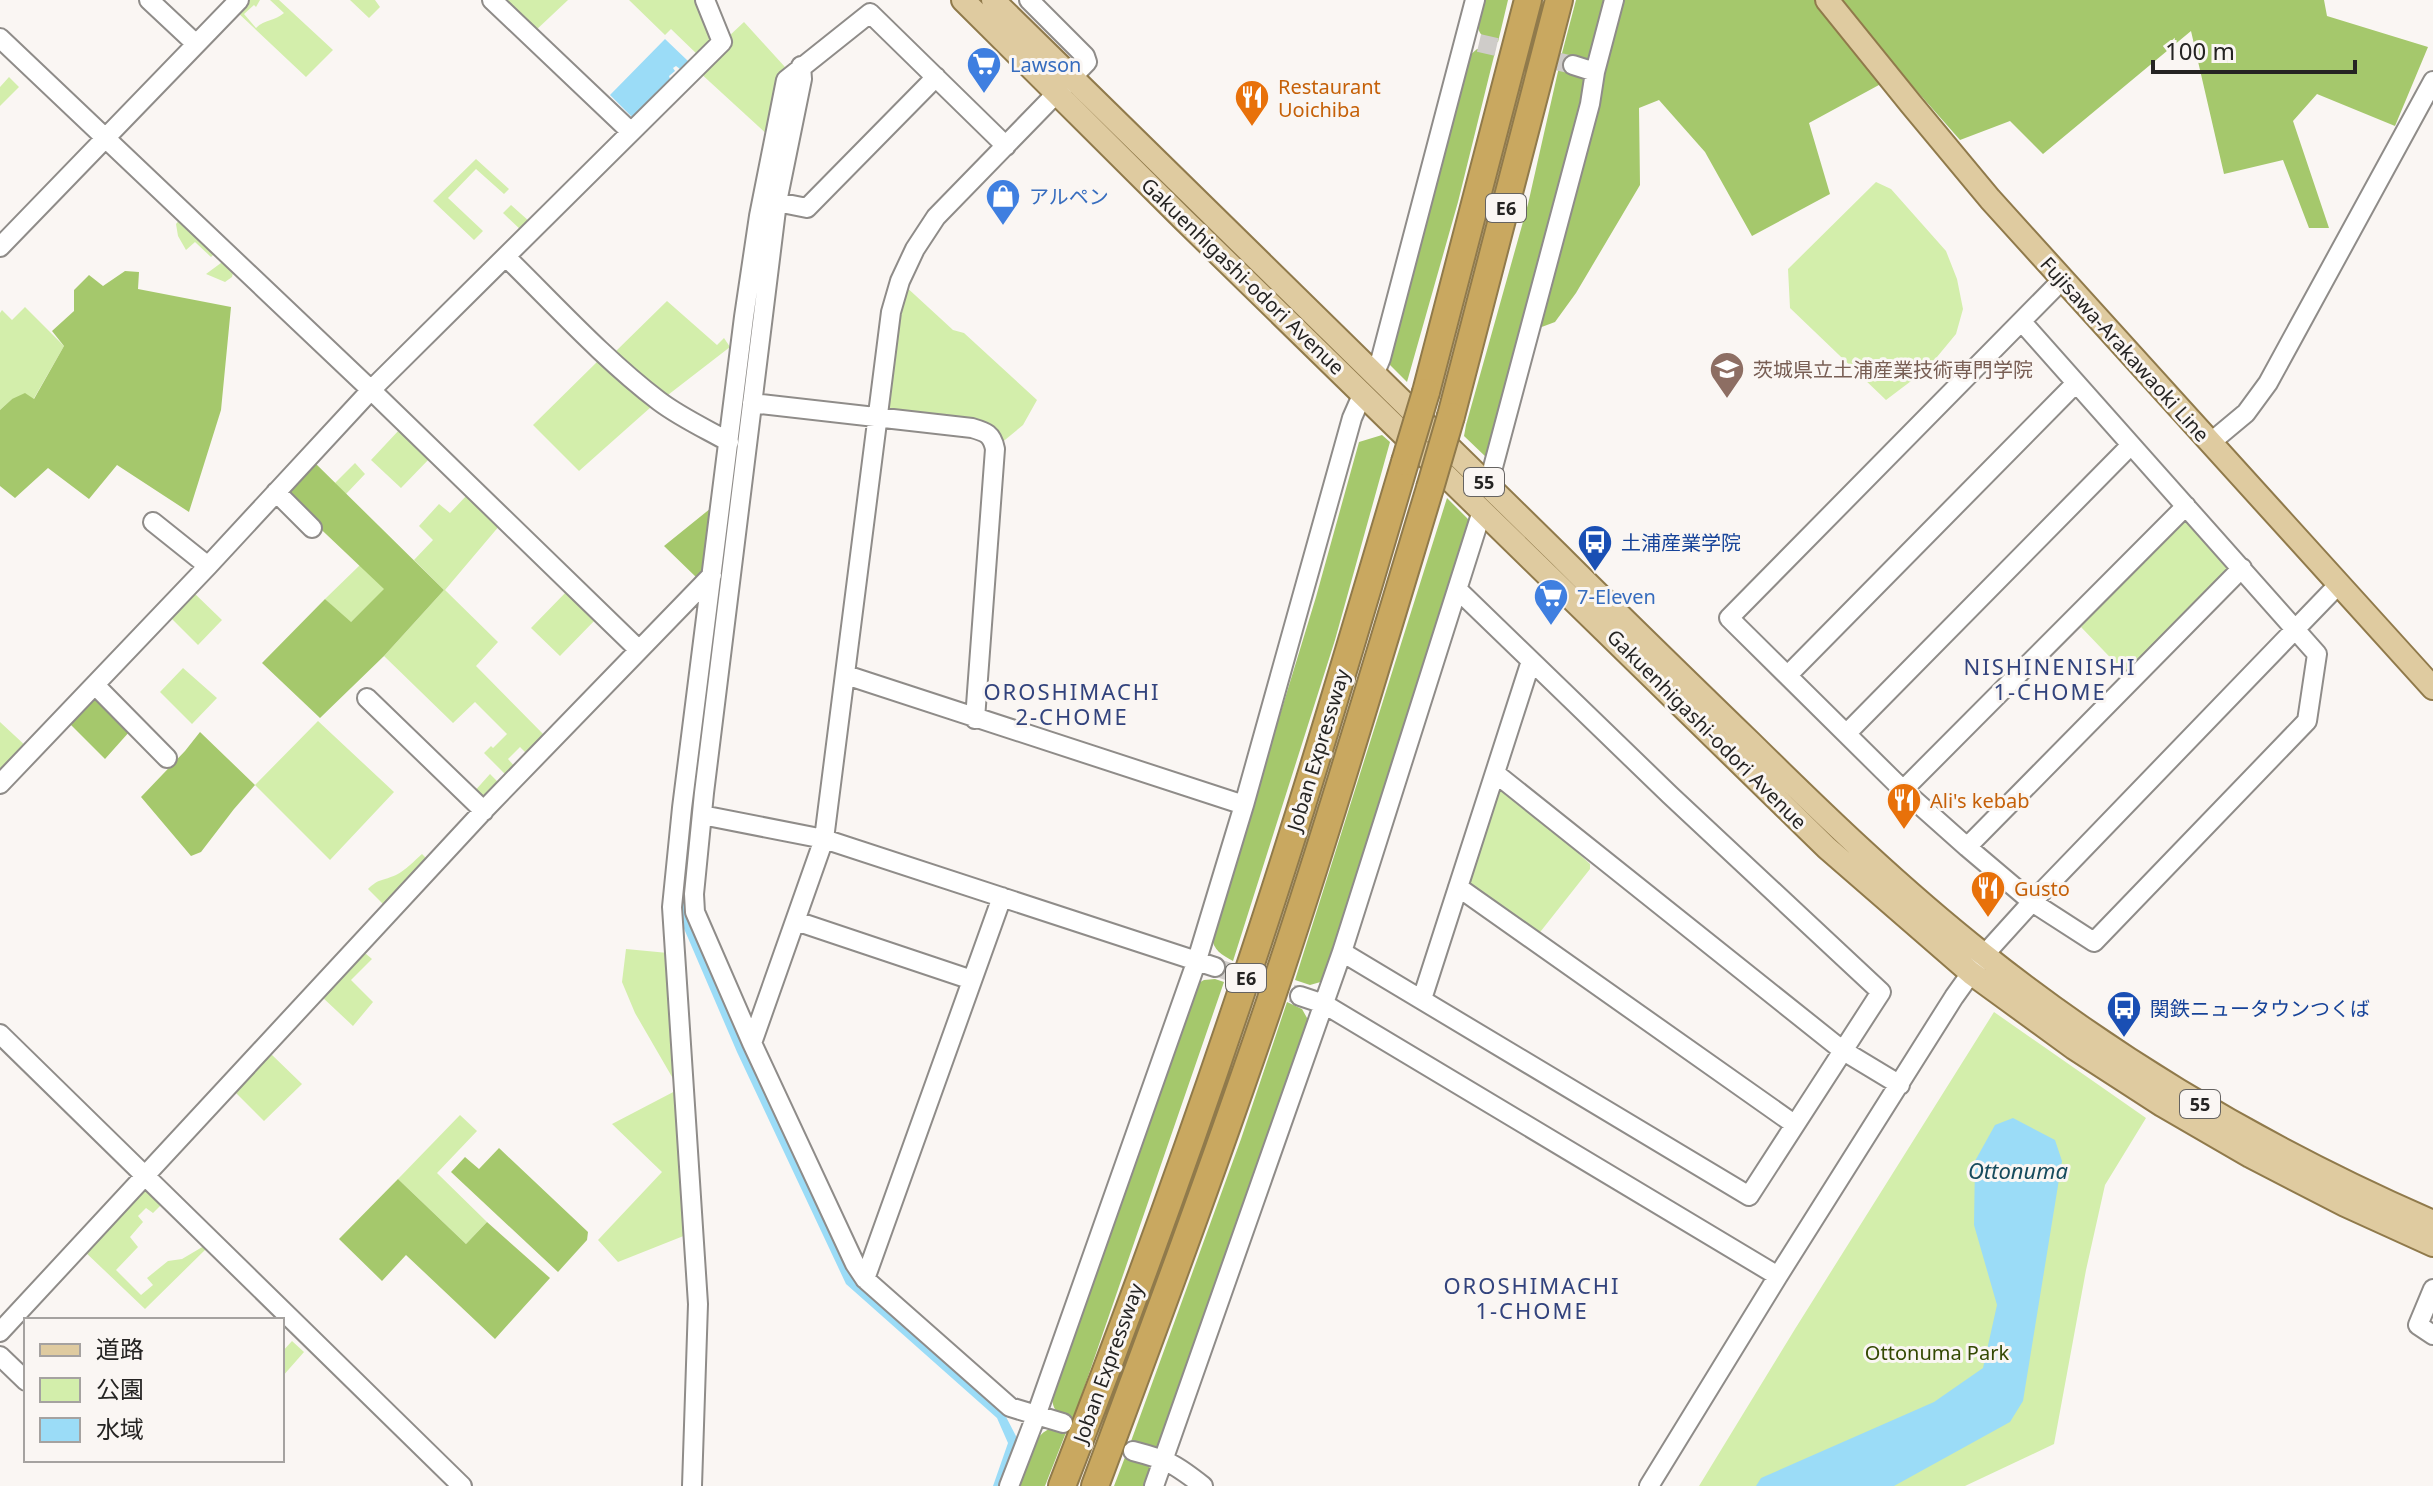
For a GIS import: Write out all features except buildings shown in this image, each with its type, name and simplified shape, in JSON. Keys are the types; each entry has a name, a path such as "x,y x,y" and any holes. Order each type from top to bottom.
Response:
{"highway":[{"name":"Joban Expressway","path":"1062,1486 1240,996 1329,720 1426,392 1528,0"},
{"name":"Joban Expressway","path":"1095,1486 1195,1216 1270,1001 1357,732 1451,416 1559,0"}],"main road":[{"name":"Gakuenhigashi-odori Avenue","path":"963,0 1065,85 1368,384 1482,511 1827,848 1978,964 2074,1048 2250,1156 2345,1205 2433,1245"},
{"name":"55","path":"993,0 1065,85"},
{"name":"Fujisawa-Arakawaoki Line","path":"1827,0 1920,116 2062,280 2433,688"},
{"name":"Gakuenhigashi-odori Avenue","path":"1368,384 1488,486 1978,964 2174,1089 2263,1140 2339,1180 2433,1222"}],"street":[{"path":"149,0 196,44"},
{"path":"0,247 239,0"},
{"path":"492,0 631,132"},
{"path":"0,784 371,390 722,42 705,0"},
{"path":"752,1043 824,839 891,312 900,281 915,249 936,217 1087,62 1085,56 1029,0"},
{"path":"1009,1486 1197,960 1244,805 1352,418 1381,358 1472,41 1475,0"},
{"path":"1488,486 1590,104 1614,0"},
{"path":"692,1486 698,1304 672,907 684,793 762,201 786,80 870,13 1006,146"},
{"path":"0,38 371,390 639,650"},
{"path":"1573,65 1595,72"},
{"path":"801,66 802,79 777,202 702,815 695,912 752,1043 855,1264 865,1279 1010,1407 1063,1423"},
{"path":"777,202 807,208 936,77"},
{"path":"2210,443 2246,413 2268,383 2433,81"},
{"path":"506,257 611,362 663,404 729,442"},
{"path":"2022,322 2317,654 2307,721 2094,942 2032,902 1967,847 1903,790 1729,618 2062,280"},
{"path":"1788,675 2076,383"},
{"path":"752,403 972,428 987,432 993,440 995,449 975,719"},
{"path":"1847,733 2131,445"},
{"path":"276,492 312,528"},
{"path":"1903,790 2186,506"},
{"path":"1154,1486 1342,952 1482,511"},
{"path":"153,522 208,566"},
{"path":"1967,847 2242,568"},
{"path":"0,1332 484,811 712,575"},
{"path":"1649,1486 1778,1276 1978,964 2032,902 2338,585"},
{"path":"1342,952 1749,1196 1881,992 1681,806 1458,590"},
{"path":"1422,999 1531,661"},
{"path":"846,675 1244,805"},
{"path":"95,685 167,758"},
{"path":"367,698 484,811"},
{"path":"1495,773 1842,1050 1900,1085"},
{"path":"702,815 824,839 1215,967"},
{"path":"1458,887 1794,1124"},
{"path":"865,1279 1002,897"},
{"path":"796,921 972,980"},
{"path":"1300,996 1324,1004 1778,1276"},
{"path":"0,1034 462,1486"},
{"path":"2433,1289 2418,1325 2433,1335"},
{"path":"0,1356 24,1379"},
{"path":"1133,1451 1165,1459 1203,1486"}],"green space":[{"path":"246,0 260,0 256,7 254,5 244,14 256,28 284,13 270,0 279,0 333,50 306,77 236,11"},
{"path":"350,0 375,0 380,7 369,18"},
{"path":"500,0 568,0 534,32"},
{"path":"629,0 699,0 713,36 712,43 700,57 671,29 665,35"},
{"path":"1483,0 1508,0 1498,42 1483,36 1478,27"},
{"path":"1576,0 1607,0 1594,50 1590,57 1580,62 1561,57"},
{"path":"1621,0 2324,0 2327,16 2428,47 2395,126 2317,94 2293,121 2329,228 2309,228 2283,160 2224,174 2191,31 2043,154 2010,121 1960,140 1901,73 1809,123 1830,194 1752,236 1705,152 1659,100 1639,108 1640,185 1576,293 1555,322 1539,328"},
{"path":"744,22 785,67 770,137 698,71"},
{"path":"1477,49 1495,52 1458,202 1407,382 1387,362 1469,56"},
{"path":"1559,67 1579,74 1586,85 1487,458 1464,436 1466,425 1528,204"},
{"path":"9,77 19,87 0,106 0,87"},
{"path":"476,159 509,189 504,194 476,169 448,198 483,231 474,240 433,201"},
{"path":"1876,182 1891,189 1946,251 1957,279 1963,309 1956,334 1927,369 1886,400 1790,308 1788,269"},
{"path":"511,205 530,222 522,231 503,213"},
{"path":"181,218 217,251 211,257 195,242 186,250 178,236 176,224"},
{"path":"225,260 234,269 232,277 225,282 206,274"},
{"path":"125,271 139,272 138,289 231,307 221,410 189,512 117,465 89,499 48,468 15,498 0,486 0,410 25,393 34,399 64,346 52,331 74,311 74,290 89,275 103,286"},
{"path":"903,284 953,330 964,333 1037,400 1023,425 1000,444 883,412"},
{"path":"667,301 717,345 724,338 730,347 664,398 614,353"},
{"path":"25,307 64,346 33,400 12,399 0,410 0,313 2,310 12,320"},
{"path":"600,359 651,407 579,471 533,425"},
{"path":"400,429 430,458 401,488 371,460"},
{"path":"1382,435 1390,442 1335,640 1233,961 1216,949 1212,937 1316,597 1359,442"},
{"path":"313,461 444,590 384,656 320,718 262,663 325,599 351,622 384,589 288,498 286,491"},
{"path":"355,463 365,474 346,494 335,483"},
{"path":"467,495 500,525 445,590 498,642 476,666 547,738 529,756 520,747 508,759 516,768 507,776 484,753 507,734 475,702 453,723 384,656 444,590 414,560 433,540 419,526 439,504 450,513"},
{"path":"1447,498 1472,523 1324,981 1310,985 1295,980"},
{"path":"716,504 707,572 698,579 664,546"},
{"path":"2186,512 2239,571 2126,674 2081,627"},
{"path":"360,565 385,589 350,623 325,599"},
{"path":"568,590 597,618 560,656 531,628"},
{"path":"193,592 222,620 198,645 169,616"},
{"path":"183,668 217,698 192,724 160,692"},
{"path":"95,694 130,731 105,759 68,722"},
{"path":"318,721 394,792 330,860 255,785"},
{"path":"0,722 28,748 0,778"},
{"path":"200,732 255,785 201,852 191,856 141,797"},
{"path":"490,774 502,786 488,800 472,794"},
{"path":"1496,777 1590,864 1590,869 1537,936 1462,886"},
{"path":"422,854 430,862 385,906 368,889 378,881 400,873"},
{"path":"626,949 668,953 679,1089 635,1013 622,982"},
{"path":"361,952 372,959 351,980 373,1002 353,1026 321,996"},
{"path":"1215,979 1224,982 1073,1420 1058,1413 1052,1398 1072,1334 1195,985"},
{"path":"1287,1002 1302,1009 1311,1025 1160,1448 1150,1451 1130,1444 1241,1139"},
{"name":"Ottonuma Park","path":"1994,1012 2146,1118 2105,1185 2054,1444 1965,1486 1699,1486 1795,1329"},
{"path":"270,1053 302,1084 264,1121 234,1091"},
{"path":"679,1089 686,1235 618,1262 598,1240 662,1172 612,1124"},
{"path":"460,1115 477,1131 437,1173 487,1222 466,1244 398,1179"},
{"path":"499,1148 588,1232 587,1240 558,1272 451,1172 465,1157 479,1169"},
{"path":"398,1179 466,1244 487,1222 550,1278 495,1339 406,1255 382,1281 339,1239"},
{"path":"142,1188 148,1188 163,1203 153,1213 146,1208 138,1216 143,1222 130,1237 138,1247 116,1270 141,1295 153,1285 147,1278 168,1261 182,1259 204,1246 207,1248 145,1309 83,1250"},
{"path":"292,1341 304,1352 284,1375 284,1350"},
{"path":"1055,1427 1067,1430 1045,1486 1018,1486 1035,1443 1047,1430"},
{"path":"1127,1452 1148,1463 1152,1474 1148,1486 1114,1486"}],"water":[{"path":"665,39 688,61 680,69 676,66 673,68 675,71 669,76 670,79 632,117 610,95"},
{"path":"790,88 687,903 855,1279 1003,1411 1019,1442 1003,1486 993,1486 1008,1443 997,1418 846,1284 737,1052 679,917 678,904 761,233"},
{"name":"Ottonuma","path":"2013,1118 2055,1140 2062,1161 2023,1401 2010,1422 1894,1486 1756,1486 1761,1478 1934,1402 1983,1368 1997,1305 1974,1225 1975,1161 1995,1125"}],"tunnel":[{"path":"1479,43 1573,65"},
{"path":"1215,967 1300,996"}],"place":[{"name":"Lawson","path":"984,95"},
{"name":"Restaurant Uoichiba","path":"1252,128"},
{"name":"アルペン","path":"1003,227"},
{"name":"茨城県立土浦産業技術専門学院","path":"1727,400"},
{"name":"土浦産業学院","path":"1595,573"},
{"name":"7-Eleven","path":"1551,627"},
{"name":"Ali's kebab","path":"1904,831"},
{"name":"Gusto","path":"1988,919"},
{"name":"関鉄ニュータウンつくば","path":"2124,1039"}],"district":[{"name":"NISHINENISHI 1-CHOME","path":"2050,678"},
{"name":"OROSHIMACHI 2-CHOME","path":"1072,704"},
{"name":"OROSHIMACHI 1-CHOME","path":"1532,1298"}]}
